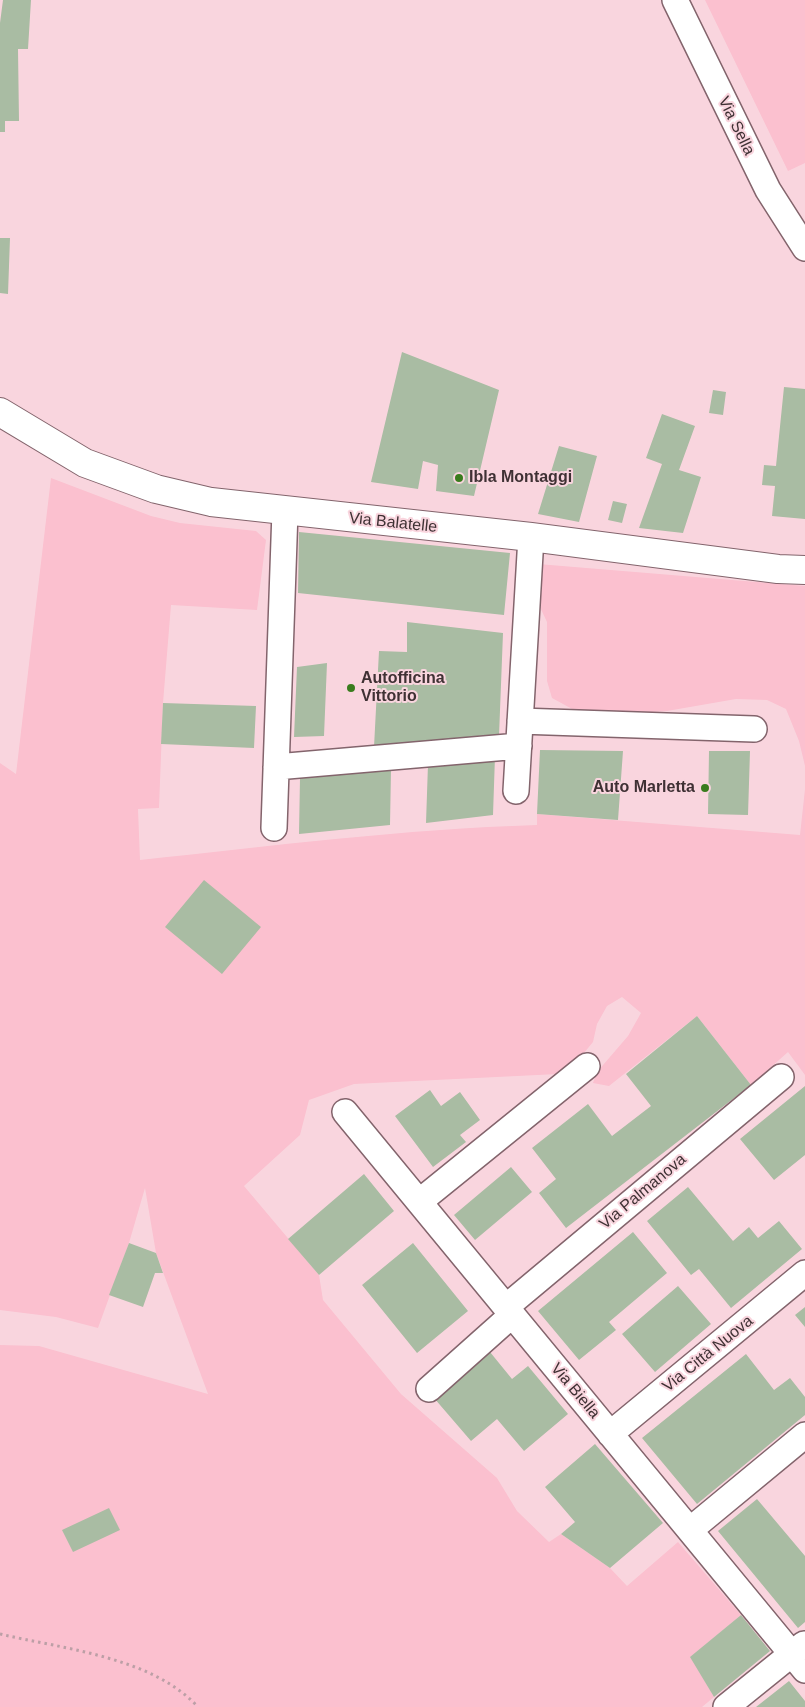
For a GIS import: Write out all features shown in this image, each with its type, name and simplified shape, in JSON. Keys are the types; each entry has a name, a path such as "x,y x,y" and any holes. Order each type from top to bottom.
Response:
{"street":[{"name":"Via Sella","path":"675,0 768,190 805,248"},
{"name":"Via Balatelle","path":"0,412 85,462 156,489 210,502 531,537 778,569 805,570"},
{"path":"274,828 286,511"},
{"path":"516,791 531,537"},
{"path":"520,721 754,729"},
{"path":"276,767 519,746"},
{"path":"419,1202 588,1066"},
{"name":"Via Palmanova","path":"428,1389 509,1311 781,1077"},
{"name":"Via Biella","path":"345,1112 690,1530 801,1656"},
{"name":"Via Città Nuova","path":"610,1434 805,1274"},
{"path":"690,1530 805,1435"},
{"path":"726,1707 801,1656"}],"path":[{"path":"0,1634 112,1660 156,1675 187,1694 198,1707"}],"shaded area":[{"path":"705,0 805,0 805,163 788,171"},
{"path":"51,478 151,516 180,523 256,531 266,540 257,610 171,605 163,703 159,808 138,809 140,860 387,834 537,825 537,814 800,835 805,789 805,1075 788,1052 751,1085 697,1016 609,1086 593,1083 597,1072 628,1036 641,1013 622,997 607,1006 597,1024 593,1042 579,1059 558,1074 354,1084 309,1100 300,1135 244,1186 319,1275 323,1300 401,1394 497,1478 517,1511 549,1542 561,1534 610,1568 627,1586 678,1542 741,1615 691,1657 714,1697 702,1707 0,1707 0,1345 39,1346 208,1394 156,1253 145,1188 129,1243 98,1328 56,1317 0,1310 0,763 16,774"},
{"path":"538,564 805,586 805,766 799,741 786,709 767,700 736,699 667,711 605,715 574,710 552,698 547,681 547,622 539,605"}],"building":[{"path":"3,0 31,0 28,49 18,49 19,121 5,121 5,132 0,132 0,23"},
{"path":"0,238 10,238 8,294 0,293"},
{"path":"402,352 499,390 474,496 436,491 438,465 423,461 418,489 371,482"},
{"path":"784,387 805,389 805,519 772,516 775,486 762,485 764,465 776,466"},
{"path":"713,390 726,392 723,415 709,413"},
{"path":"662,414 695,426 679,470 701,477 683,533 639,528 662,464 646,458"},
{"path":"559,446 597,456 579,522 538,514"},
{"path":"613,501 627,504 622,523 608,520"},
{"path":"299,532 510,553 504,615 298,593"},
{"path":"407,622 503,633 499,736 374,747 379,651 407,652"},
{"path":"327,663 324,736 294,737 297,667"},
{"path":"163,703 256,706 254,748 161,744"},
{"path":"540,750 623,751 618,820 537,814"},
{"path":"709,751 750,751 748,815 708,814"},
{"path":"495,756 493,815 426,823 428,764"},
{"path":"391,769 390,825 299,834 300,778"},
{"path":"204,880 261,927 222,974 165,927"},
{"path":"697,1016 751,1085 566,1228 539,1193 556,1179 532,1148 588,1104 612,1136 651,1106 626,1074"},
{"path":"805,1086 805,1155 774,1180 740,1139"},
{"path":"430,1090 441,1106 460,1092 480,1120 460,1135 466,1142 433,1167 395,1116"},
{"path":"511,1167 532,1192 475,1240 454,1215"},
{"path":"364,1174 394,1211 319,1275 288,1239"},
{"path":"688,1187 733,1241 749,1227 758,1238 779,1221 802,1249 731,1308 699,1269 691,1275 647,1221"},
{"path":"633,1232 667,1273 609,1322 616,1330 579,1360 538,1311"},
{"path":"129,1243 156,1253 163,1273 155,1273 143,1307 109,1295"},
{"path":"413,1243 468,1311 417,1353 362,1285"},
{"path":"678,1286 711,1324 655,1372 622,1334"},
{"path":"805,1307 805,1327 795,1315"},
{"path":"490,1352 512,1379 528,1366 568,1414 524,1451 497,1419 471,1441 434,1398"},
{"path":"746,1354 774,1390 790,1378 805,1397 805,1415 697,1504 642,1438"},
{"path":"595,1444 663,1523 610,1568 561,1534 575,1522 545,1487"},
{"path":"757,1499 805,1556 805,1622 798,1628 718,1531"},
{"path":"109,1508 120,1530 73,1552 62,1530"},
{"path":"741,1615 770,1651 714,1697 690,1657"},
{"path":"789,1681 805,1701 805,1707 756,1707"}],"place":[{"name":"Ibla Montaggi","path":"459,478"},
{"name":"Autofficina Vittorio","path":"351,688"},
{"name":"Auto Marletta","path":"705,788"}]}
